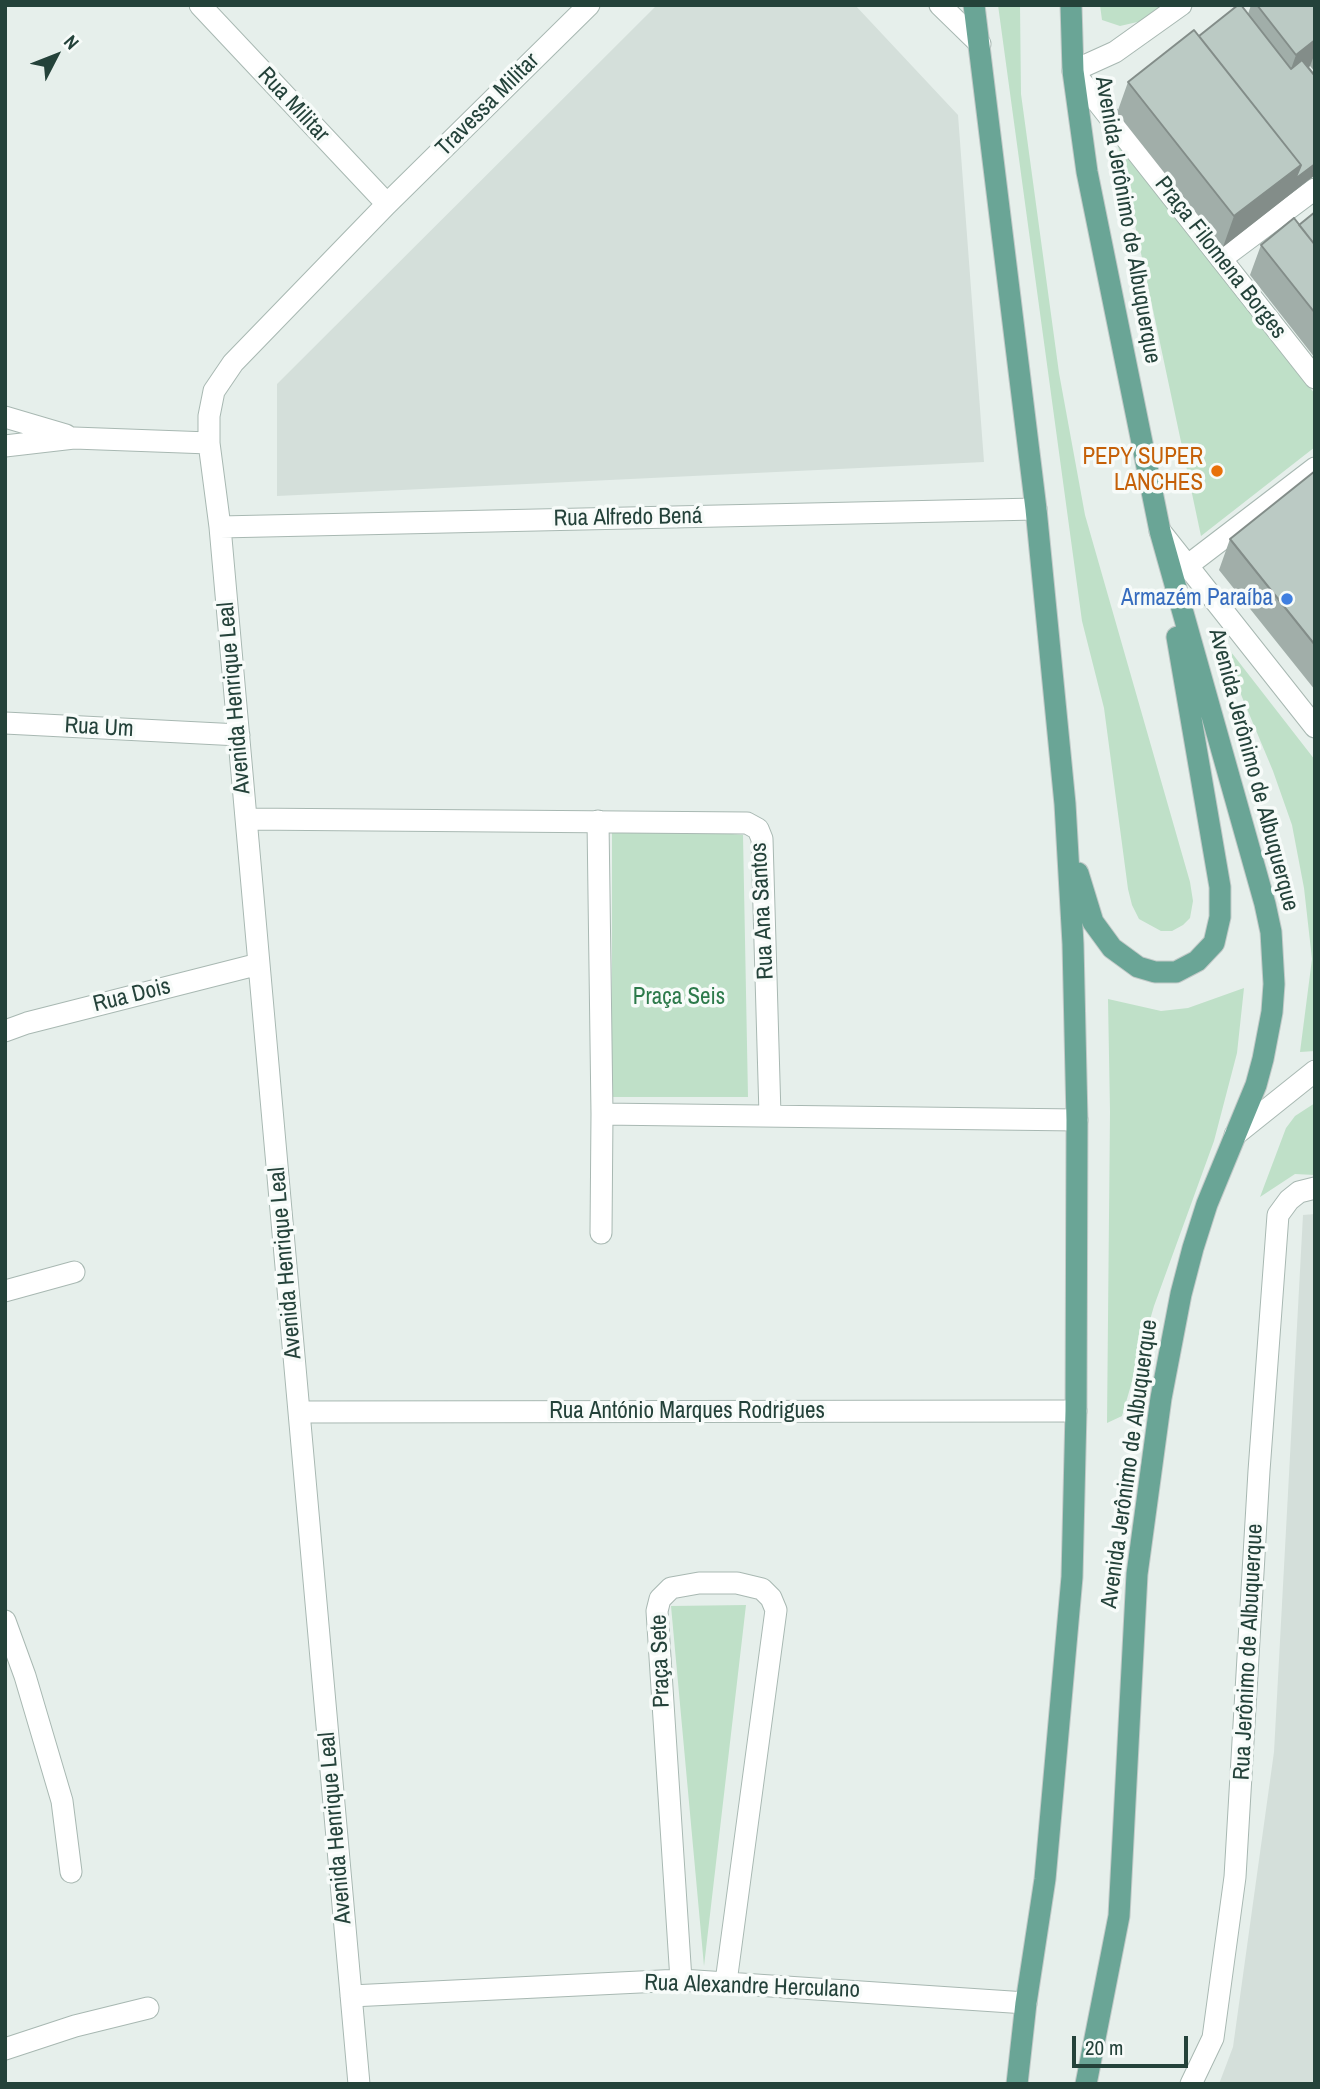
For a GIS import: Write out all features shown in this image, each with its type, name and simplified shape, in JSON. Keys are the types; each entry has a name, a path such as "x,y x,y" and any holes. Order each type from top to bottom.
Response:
{"main road":[{"name":"Avenida Jerônimo de Albuquerque","path":"974,5 1036,509 1065,804 1073,944 1077,1120 1076,1411 1072,1577 1045,1879 1017,2084"},
{"name":"Avenida Jerônimo de Albuquerque","path":"1070,5 1073,71 1087,172 1160,531 1256,869 1271,932 1273,984 1268,1036 1256,1085 1207,1203 1193,1248 1181,1294 1161,1398 1137,1574 1119,1916 1086,2084"},
{"path":"1065,804 1086,901 1093,922 1112,948 1138,967 1155,972 1175,972 1197,961 1214,943 1219,930 1220,887 1160,531"}],"street":[{"name":"Rua Militar","path":"200,5 387,204"},
{"name":"Travessa Militar","path":"387,204 589,5"},
{"path":"940,5 980,44"},
{"path":"1073,71 1115,52 1181,5"},
{"name":"Praça Filomena Borges","path":"1073,71 1315,378"},
{"path":"1221,259 1315,190"},
{"name":"Avenida Henrique Leal","path":"359,2084 220,527 209,443 209,416 214,391 233,363 387,204"},
{"path":"5,417 74,438"},
{"path":"5,446 74,438 209,443"},
{"path":"1187,566 1315,467"},
{"name":"Rua Alfredo Bená","path":"220,527 1036,509"},
{"path":"1160,531 1315,727"},
{"name":"Rua Um","path":"5,723 239,735"},
{"name":"Rua Ana Santos","path":"246,818 747,823 758,829 762,839 770,1115"},
{"path":"598,821 601,1233"},
{"name":"Rua Dois","path":"5,1031 27,1023 259,964"},
{"path":"1235,1135 1315,1071"},
{"path":"602,1114 1077,1120"},
{"name":"Rua Jerônimo de Albuquerque","path":"1191,2084 1213,2038 1235,1877 1259,1471 1278,1215 1299,1192 1315,1188"},
{"path":"5,1291 75,1272"},
{"name":"Rua António Marques Rodrigues","path":"299,1412 1076,1411"},
{"name":"Praça Sete","path":"681,1980 657,1611 660,1599 671,1588 699,1583 737,1583 762,1589 771,1598 776,1610 726,1982"},
{"path":"5,1621 25,1676 62,1801 71,1872"},
{"name":"Rua Alexandre Herculano","path":"351,1996 681,1980 1026,2003"},
{"path":"5,2049 75,2026 148,2008"}],"shaded area":[{"path":"657,5 855,5 958,115 984,462 277,496 277,384"},
{"path":"1315,1214 1315,2084 1219,2084 1233,2047 1274,1752 1303,1215"}],"green space":[{"path":"998,5 1020,5 1021,94 1059,373 1085,515 1190,882 1193,901 1190,918 1172,931 1161,931 1139,919 1128,889 1104,708 1082,621"},
{"path":"1100,5 1167,5 1146,20 1120,26 1102,20"},
{"path":"1118,145 1315,394 1315,447 1201,536"},
{"path":"1214,630 1315,760 1315,1051 1300,1052 1312,959 1304,888 1292,825 1273,771"},
{"name":"Praça Seis","path":"612,823 743,835 748,1097 612,1097"},
{"path":"1244,988 1237,1053 1214,1141 1154,1306 1122,1416 1107,1423 1110,1112 1108,999 1161,1011 1188,1008"},
{"path":"1315,1103 1315,1175 1295,1174 1260,1197 1286,1128 1295,1116"},
{"path":"746,1605 704,1966 671,1606"}],"building":[{"path":"1241,5 1291,69 1302,60 1315,76 1315,164 1295,179 1301,165 1199,36"},
{"path":"1257,5 1315,5 1315,40 1296,55"},
{"path":"1194,30 1301,165 1234,216 1128,82"},
{"path":"1315,212 1315,245 1299,225"},
{"path":"1294,218 1315,245 1315,313 1261,245"},
{"path":"1315,471 1315,645 1230,539"}],"place":[{"name":"PEPY SUPER LANCHES","path":"1217,471"},
{"name":"Armazém Paraíba","path":"1287,599"}]}
